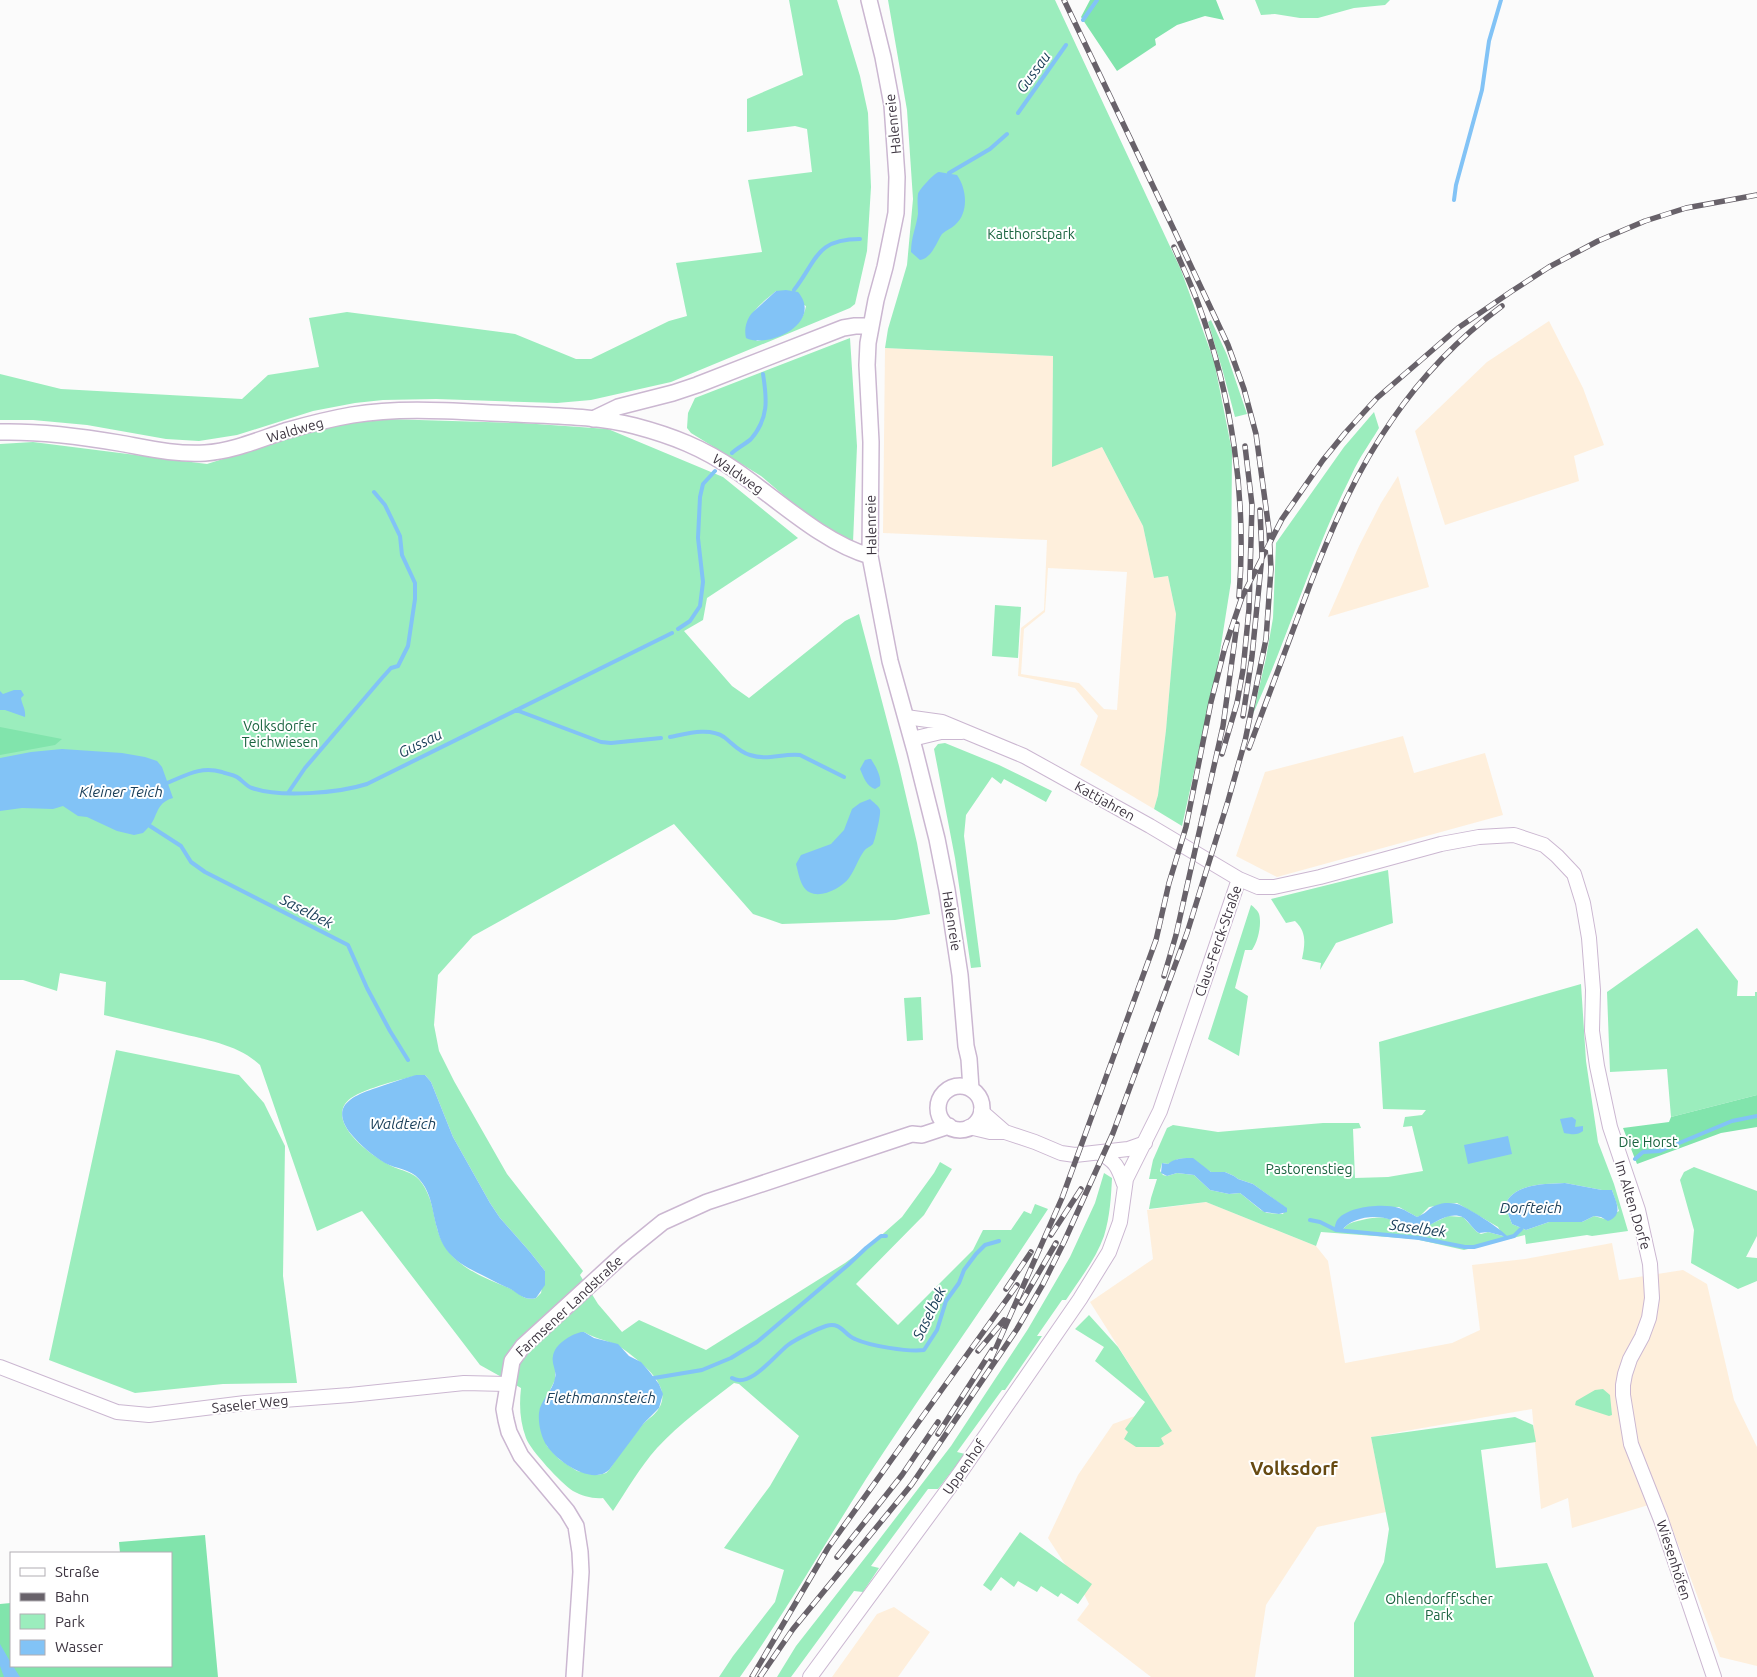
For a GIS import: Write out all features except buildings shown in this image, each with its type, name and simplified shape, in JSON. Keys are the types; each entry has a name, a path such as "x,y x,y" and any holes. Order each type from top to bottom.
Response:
{"main road":[{"name":"Halenreie","path":"869,0 883,56 892,105 898,177 892,239 870,326 867,365 871,442 870,556 890,661 937,839 949,899 960,974 971,1089"},
{"name":"Waldweg","path":"593,419 618,407 697,385 843,328 870,326"},
{"name":"Waldweg","path":"0,432 67,434 163,451 190,453 222,451 313,424 370,413 426,410 593,419 635,426 700,448 736,471 820,531 859,553 870,556"},
{"name":"Halenreie","path":"956,1086 966,1046"},
{"path":"956,1086 971,1089"},
{"name":"Farmsener Landstraße","path":"912,1134 939,1112 939,1102 943,1094 956,1086"},
{"name":"Farmsener Landstraße","path":"971,1089 980,1101 981,1111"},
{"path":"969,1127 977,1121 981,1111"},
{"path":"939,1112 942,1120 949,1126"},
{"name":"Farmsener Landstraße","path":"574,1677 581,1572 580,1546 576,1526 567,1511 522,1456 509,1432 505,1415 507,1384 512,1361 523,1346 626,1252 663,1222 707,1202 912,1134 922,1135 949,1126 961,1129 969,1127"}],"street":[{"name":"Kattjahren","path":"906,717 936,720 1030,759 1150,826 1239,879"},
{"name":"Kattjahren","path":"912,739 941,732 967,732"},
{"name":"Claus-Ferck-Straße","path":"1110,1252 1120,1222 1124,1184 1166,1095 1239,879 1258,887 1274,887 1441,844 1479,837 1514,835 1544,845 1574,874"},
{"name":"Im Alten Dorfe","path":"1574,874 1583,903 1589,938 1593,990 1592,1031 1597,1066 1610,1127 1644,1233 1650,1264 1652,1291 1649,1318 1642,1337 1630,1359 1623,1385 1631,1444"},
{"name":"Farmsener Landstraße","path":"981,1111 1005,1132"},
{"name":"Farmsener Landstraße","path":"969,1127 990,1132 1005,1132 1069,1155 1128,1149 1145,1143"},
{"path":"1099,1153 1114,1162 1124,1184"},
{"name":"Uppenhof","path":"810,1677 960,1473 1080,1299 1110,1252"},
{"name":"Saseler Weg","path":"0,1367 117,1412 149,1415 245,1403 350,1395 464,1383 507,1384"},
{"name":"Wiesenhöfen","path":"1631,1444 1661,1520 1714,1677"}],"shaded area":[{"path":"1549,321 1583,388 1604,445 1574,456 1579,481 1445,525 1415,431 1487,362"},
{"path":"885,348 1053,356 1052,466 1102,447 1143,526 1154,578 1168,576 1176,614 1166,730 1158,795 1154,809 1080,765 1098,716 1075,688 1018,676 1021,628 1044,610 1047,540 883,533","holes":["1048,568 1127,572 1117,710 1104,709 1079,683 1021,674 1024,629 1045,612"]},
{"path":"1398,476 1429,587 1328,617 1359,546 1381,503"},
{"path":"1403,736 1414,773 1485,753 1503,815 1277,877 1236,856 1265,772"},
{"path":"1206,1202 1316,1246 1328,1261 1345,1363 1452,1343 1480,1330 1472,1265 1525,1259 1612,1243 1619,1280 1683,1270 1707,1284 1734,1400 1757,1447 1757,1666 1720,1657 1662,1501 1572,1528 1568,1498 1541,1509 1532,1409 1371,1437 1386,1512 1317,1527 1266,1605 1255,1677 1151,1677 1077,1620 1089,1604 1048,1538 1078,1475 1113,1424 1157,1408 1090,1302 1153,1259 1147,1210"},
{"path":"894,1607 930,1632 898,1677 832,1677 877,1614"}],"green space":[{"path":"789,0 837,0 860,76 868,113 871,187 867,251 855,304 850,308 671,382 591,400 557,403 436,399 383,400 313,411 237,435 199,441 166,439 87,425 33,420 0,420 0,374 61,389 242,399 268,375 319,367 309,318 347,312 515,334 576,359 591,359 669,321 687,316 676,263 762,252 748,180 812,172 807,129 795,126 747,132 747,99 803,75","holes":["776,291 806,306 794,327 773,337 757,341 746,328 754,312"]},
{"name":"Katthorstpark","path":"888,0 1055,0 1181,270 1214,361 1232,451 1231,582 1218,664 1182,826 1154,809 1158,795 1166,730 1176,614 1168,576 1154,578 1143,526 1102,447 1052,467 1053,356 885,348 888,329 907,265 913,199 907,110"},
{"path":"1090,0 1216,0 1224,20 1205,16 1177,25 1155,39 1156,45 1117,71 1081,17"},
{"path":"1255,0 1390,0 1385,5 1354,8 1318,18 1300,18 1275,14 1261,15"},
{"path":"1211,320 1227,355 1247,414 1235,417 1208,322"},
{"path":"850,338 857,446 853,543 811,519 761,476 691,433 687,428 688,413 695,398"},
{"path":"1374,412 1379,428 1358,462 1338,503 1253,714 1273,618 1276,543 1344,447"},
{"name":"Volksdorfer Teichwiesen","path":"353,418 522,423 608,429 723,477 798,538 707,598 703,620 684,631 732,686 749,698 845,621 859,614 899,766 917,843 930,914 895,920 782,924 753,914 674,824 473,936 438,975 434,1025 439,1051 454,1081 507,1174 583,1271 580,1275 598,1304 622,1332 639,1320 706,1350 845,1263 876,1240 902,1217 940,1162 952,1169 924,1215 856,1284 898,1325 973,1250 983,1230 1011,1230 1024,1211 1031,1214 1035,1204 1048,1209 888,1445 740,1677 719,1677 775,1602 784,1570 724,1548 770,1486 799,1436 739,1384 734,1383 684,1422 657,1448 639,1471 613,1511 603,1498 588,1497 573,1491 561,1481 529,1444 522,1426 520,1414 521,1388 480,1365 362,1211 317,1231 260,1065 252,1058 222,1044 104,1015 106,982 60,973 57,991 23,980 0,980 0,444 33,442 207,464","holes":["425,1075 431,1082 453,1137 490,1203 500,1218 545,1271 541,1293 536,1298 525,1298 513,1290 475,1273 456,1259 441,1240 430,1198 417,1177 392,1166 369,1152 351,1135 345,1125 342,1116 344,1106 351,1098 375,1087","584,1332 626,1351 653,1375 662,1391 662,1399 658,1410 643,1424 609,1470 598,1475 577,1471 559,1459 547,1446 541,1430 550,1390 555,1380 555,1369"]},
{"path":"995,605 1021,607 1018,658 992,656"},
{"path":"0,727 62,739 55,745 0,755"},
{"path":"945,743 999,765 1052,791 1046,802 1004,779 1001,784 992,777 966,815 964,836 981,967 971,968 955,858 934,749 938,744"},
{"path":"1388,870 1393,923 1336,943 1320,970 1321,963 1302,959 1304,943 1302,929 1295,921 1286,923 1271,899"},
{"path":"1251,905 1259,914 1260,928 1252,950 1245,950 1235,988 1248,996 1239,1056 1208,1039"},
{"path":"1697,928 1738,981 1737,996 1755,996 1755,992 1757,992 1757,1095 1671,1117 1667,1069 1610,1072 1607,992"},
{"name":"Pastorenstieg","path":"1581,984 1586,1061 1598,1142 1614,1184 1628,1231 1526,1244 1525,1235 1464,1250 1415,1239 1321,1232 1316,1246 1206,1202 1149,1209 1157,1179 1149,1179 1153,1160 1167,1128 1173,1125 1218,1132 1323,1123 1359,1123 1361,1128 1353,1129 1355,1178 1388,1177 1423,1171 1412,1126 1403,1127 1405,1117 1422,1115 1426,1110 1383,1109 1379,1042","holes":["1189,1158 1211,1172 1225,1172 1253,1184 1286,1208 1283,1214 1267,1213 1240,1193 1229,1194 1210,1190 1194,1175 1177,1173 1167,1176 1163,1175 1160,1171 1162,1163 1168,1164 1178,1159","1565,1183 1612,1190 1619,1211 1605,1219 1594,1216 1582,1222 1549,1222 1526,1230 1512,1224 1505,1206 1509,1198 1522,1189","1457,1203 1498,1227 1503,1236 1488,1232 1481,1234 1463,1217 1448,1216 1418,1230 1410,1229 1389,1219 1378,1217 1353,1222 1342,1231 1342,1216 1358,1209 1399,1207 1417,1217 1429,1207"]},
{"path":"921,997 923,1040 907,1041 904,998"},
{"path":"116,1050 239,1075 264,1103 285,1146 283,1276 297,1383 223,1384 135,1393 49,1360"},
{"name":"Die Horst","path":"1757,1095 1757,1127 1721,1133 1637,1164 1623,1128 1669,1122 1671,1117"},
{"path":"1694,1167 1757,1191 1757,1236 1746,1257 1757,1258 1757,1281 1738,1289 1691,1263 1694,1230 1680,1180 1684,1172"},
{"path":"1104,1173 1112,1178 1108,1222 1101,1245 1087,1269 1066,1300 1062,1300 1037,1336 1042,1336 1005,1390 1002,1390 957,1452 965,1454 938,1489 928,1489 871,1566 879,1568 863,1592 854,1591 791,1677 777,1677 796,1646 951,1446 1028,1329 1070,1257 1095,1203"},
{"path":"1089,1315 1118,1347 1172,1431 1161,1438 1164,1444 1159,1447 1136,1447 1124,1439 1128,1432 1125,1429 1145,1402 1095,1361 1104,1347 1075,1329"},
{"path":"1603,1389 1610,1395 1612,1415 1609,1416 1575,1405 1576,1401 1595,1390"},
{"name":"Ohlendorff'scher Park","path":"1515,1417 1533,1425 1536,1442 1481,1450 1496,1568 1547,1563 1594,1677 1354,1677 1354,1623 1384,1562 1389,1529 1371,1437"},
{"path":"1020,1532 1092,1584 1078,1604 1061,1593 1058,1597 1041,1586 1037,1592 1018,1581 1014,1587 1001,1577 991,1591 983,1585"},
{"path":"205,1535 218,1677 0,1677 0,1604 10,1603 10,1667 172,1667 172,1552 120,1552 119,1542"}],"water":[{"path":"939,172 957,175 963,187 965,201 963,214 960,220 942,234 928,256 920,260 911,252 918,214 918,194 927,182"},
{"path":"776,291 798,292 804,303 804,314 799,323 790,331 767,340 746,338 746,325 752,313"},
{"path":"14,690 21,690 24,695 21,698 25,717 0,710 0,691 3,694"},
{"name":"Kleiner Teich","path":"62,749 122,753 157,761 162,767 173,798 165,801 160,806 152,823 143,833 134,835 117,831 87,817 78,816 63,806 53,809 22,808 0,811 0,758"},
{"path":"871,759 880,779 880,786 875,789 868,784 860,769 865,760"},
{"path":"870,799 880,810 873,844 864,851 849,878 839,887 820,894 813,894 807,891 803,886 796,864 801,855 831,844 844,830 852,809"},
{"name":"Waldteich","path":"416,1075 425,1075 431,1082 453,1137 490,1203 500,1218 545,1271 545,1285 536,1298 527,1299 466,1267 453,1257 443,1245 427,1190 419,1179 412,1173 389,1165 376,1157 351,1134 345,1124 342,1116 346,1103 367,1091"},
{"path":"1572,1117 1576,1120 1575,1127 1583,1126 1581,1133 1564,1133 1560,1119"},
{"path":"1508,1136 1512,1154 1468,1164 1464,1145"},
{"path":"1193,1158 1211,1172 1225,1172 1253,1184 1287,1208 1287,1212 1279,1214 1264,1212 1240,1193 1229,1194 1210,1190 1194,1175 1177,1173 1167,1176 1161,1173 1162,1163 1168,1164 1176,1159"},
{"name":"Dorfteich","path":"1565,1183 1612,1190 1618,1208 1616,1215 1608,1221 1594,1216 1582,1222 1549,1222 1526,1230 1512,1224 1505,1206 1509,1198 1515,1193 1530,1186"},
{"path":"1445,1203 1456,1204 1468,1209 1508,1237 1505,1238 1488,1232 1479,1233 1465,1219 1459,1216 1448,1217 1416,1230 1409,1229 1385,1218 1371,1217 1357,1220 1346,1226 1342,1231 1334,1230 1338,1219 1358,1208 1393,1207 1417,1217 1432,1207"},
{"name":"Flethmannsteich","path":"581,1332 594,1338 618,1344 629,1356 641,1362 659,1384 663,1394 659,1408 644,1423 609,1470 602,1474 594,1475 575,1470 552,1452 542,1434 539,1417 540,1408 554,1383 554,1352 572,1335"},
{"path":"0,1644 10,1661 10,1667 14,1667 20,1677 4,1677 0,1666"}],"waterway":[{"name":"Gussau","path":"1083,20 1097,0"},
{"path":"1454,200 1456,185 1482,90 1489,41 1501,0"},
{"name":"Gussau","path":"1018,113 1066,45"},
{"name":"Gussau","path":"949,173 990,149 1007,134"},
{"name":"Gussau","path":"794,290 813,261 825,247 845,240 860,239"},
{"name":"Gussau","path":"732,453 751,439 764,416 766,400 763,374"},
{"name":"Gussau","path":"678,629 690,621 700,606 703,582 698,538 700,497 703,484 715,471"},
{"path":"288,793 305,768 382,678 391,668 398,666 408,646 415,599 415,583 402,555 400,536 385,505 374,492"},
{"name":"Gussau","path":"167,783 194,772 214,770 235,776 252,788 278,793 326,792 367,784 672,633"},
{"path":"516,710 601,742 611,743 661,738"},
{"path":"670,737 697,732 711,732 724,737 746,754 756,757 800,755 844,777"},
{"name":"Saselbek","path":"150,826 181,846 191,862 205,872 348,945 367,988 408,1060"},
{"name":"Saselbek","path":"1635,1159 1643,1152 1660,1151 1732,1121 1757,1116"},
{"name":"Saselbek","path":"1310,1220 1320,1222 1336,1230 1419,1238 1465,1247 1474,1247 1514,1236 1521,1229"},
{"name":"Saselbek","path":"654,1378 702,1370 731,1358 757,1342 866,1248 881,1236 886,1236"},
{"name":"Saselbek","path":"732,1378 739,1380 747,1379 801,1337 831,1325 839,1327 855,1339 870,1344 899,1349 924,1350 937,1330 946,1301 959,1283 964,1270 985,1245 999,1241"}],"railway":[{"path":"760,1677 793,1629 912,1484 1017,1329 1064,1242 1113,1133 1187,933 1245,741 1266,639 1271,569 1269,530 1256,434 1244,389 1228,345 1064,0"},
{"path":"991,1359 1062,1198 1156,940 1169,883 1186,827 1211,702 1225,647 1242,597 1282,519 1323,460 1377,398 1458,328 1512,291 1549,267 1598,241 1645,221 1686,208 1757,195"},
{"path":"1174,247 1195,296 1210,338 1228,411 1239,485 1241,522 1239,597"},
{"path":"1249,748 1319,561 1337,519 1368,458 1404,404 1442,358 1502,306"},
{"path":"1222,754 1237,703 1243,670 1249,609 1252,505 1245,446"},
{"path":"1243,716 1252,656 1262,556 1260,510"},
{"path":"1164,976 1176,935 1223,726 1237,624"},
{"path":"1051,1235 1081,1189"},
{"path":"1021,1303 1056,1243"},
{"path":"1006,1289 1031,1252"},
{"path":"752,1677 828,1548 1017,1285"},
{"path":"978,1351 1004,1320"},
{"path":"938,1434 992,1350"},
{"path":"837,1557 902,1475 938,1422"}],"district":[{"name":"Volksdorf","path":"1294,1468"}]}
